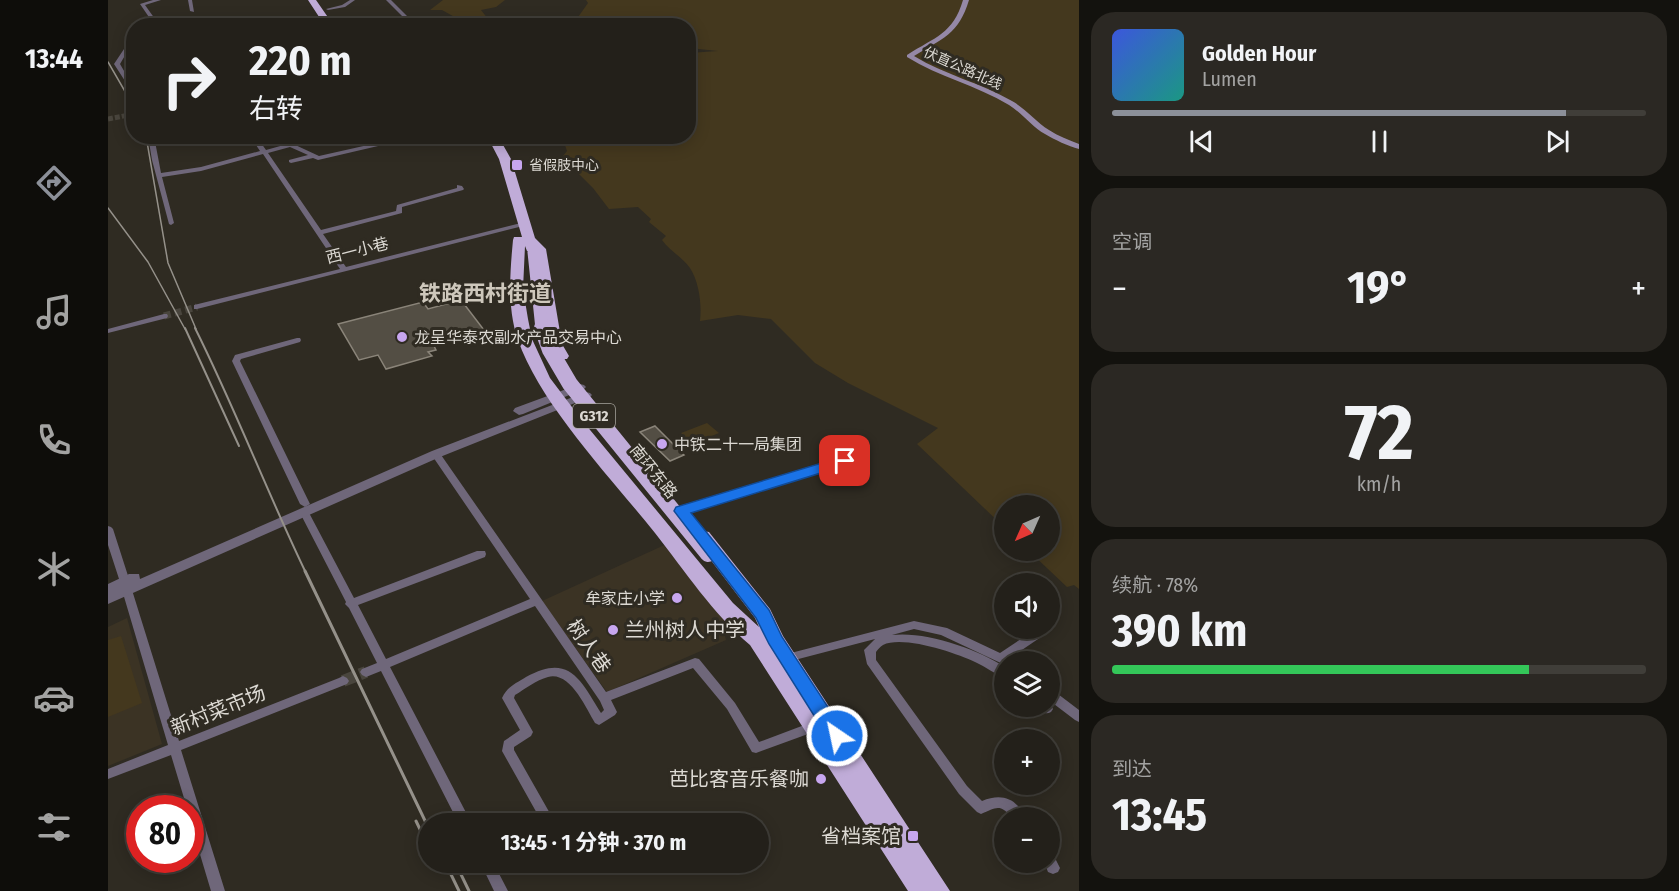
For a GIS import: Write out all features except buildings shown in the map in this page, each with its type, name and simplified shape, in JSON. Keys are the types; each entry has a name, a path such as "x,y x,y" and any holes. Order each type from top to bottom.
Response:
{"highway":[{"path":"312,0 324,18"},
{"path":"321,0 334,18"},
{"name":"南环东路","path":"486,144 524,239 540,249 555,344 583,391 763,614 766,639 787,658 938,891"},
{"name":"南环东路","path":"497,144 505,159 542,329 550,350 570,384 766,639 815,726 922,891"},
{"path":"524,239 516,289 520,303 520,319 531,352 557,400 726,608 766,639"}],"main road":[{"name":"伏直公路北线","path":"966,0 961,17 951,30 909,56 927,67 972,84 1011,103 1046,132 1079,147"}],"street":[{"path":"152,18 142,4 159,0"},
{"path":"190,0 192,11"},
{"path":"328,9 343,6 353,0"},
{"path":"388,0 407,18"},
{"path":"126,49 117,64 126,79"},
{"path":"153,144 171,223"},
{"path":"259,144 344,269"},
{"path":"160,175 218,165 291,145 318,158 382,144"},
{"path":"291,161 313,156"},
{"path":"320,232 400,212 399,206 462,189 459,186"},
{"name":"西一小巷","path":"197,307 344,269 524,239"},
{"path":"108,331 164,316"},
{"path":"297,340 237,357 236,361 350,604 377,655 385,664 460,813"},
{"path":"108,590 126,586 305,507 583,391"},
{"path":"305,507 436,454 557,400"},
{"name":"树人巷","path":"436,454 535,601 604,698 695,662 731,706 756,748 815,726"},
{"path":"681,511 864,455"},
{"path":"108,529 218,891"},
{"path":"350,604 481,554"},
{"path":"108,599 126,586"},
{"path":"366,672 535,601"},
{"path":"787,658 880,637 914,625 943,631 994,654"},
{"path":"880,637 908,639 942,646 977,658 994,667"},
{"path":"880,637 870,650 871,661 963,790 981,808 988,802 1000,801 1012,807"},
{"path":"1016,651 1030,639"},
{"path":"544,813 508,752 508,745 527,732 508,698 511,692 549,672 557,672 574,682 599,720 611,712 604,698"},
{"name":"新村菜市场","path":"108,774 343,681"},
{"path":"1060,702 1079,717"},
{"path":"492,873 501,891"}],"shaded area":[{"path":"443,0 505,0 496,7 481,10 487,18 456,18 442,10 430,10"},
{"path":"586,0 1079,0 1079,589 1074,585 1067,587 1060,580 1060,573 1052,573 1040,561 1060,561 1060,495 994,495 994,518 917,444 938,428 848,383 815,363 771,319 738,315 700,321 701,308 696,280 687,264 662,240 666,236 649,222 651,219 638,207 609,209 563,156 567,151 565,145 567,144 696,144 696,53 718,51 696,49 696,18 577,18 588,3"},
{"path":"707,423 719,433 692,444 681,433"},
{"path":"671,542 737,629 725,636 726,640 607,692 542,601"},
{"path":"127,618 162,744 108,766 108,627"},
{"path":"121,636 142,703 108,717 108,640"}],"tunnel":[{"path":"108,119 126,116"},
{"path":"164,316 197,307"},
{"path":"343,681 366,672"}],"railway":[{"path":"108,62 126,93"},
{"path":"147,144 168,263 196,329"},
{"path":"108,208 148,262 185,329"},
{"path":"185,328 239,446"},
{"path":"195,328 306,573"},
{"path":"305,571 421,813"},
{"path":"416,821 418,825"},
{"path":"450,873 459,891"},
{"path":"460,873 469,891"}],"place":[{"name":"省假肢中心","path":"517,165"},
{"name":"龙呈华泰农副水产品交易中心","path":"402,337"},
{"name":"中铁二十一局集团","path":"662,444"},
{"name":"牟家庄小学","path":"677,598"},
{"name":"兰州树人中学","path":"613,630"},
{"name":"芭比客音乐餐咖","path":"821,779"},
{"name":"省档案馆","path":"913,836"}],"district":[{"name":"铁路西村街道","path":"485,293"}],"route":[{"path":"837,736 775,640 763,614 681,511 845,461"}]}
